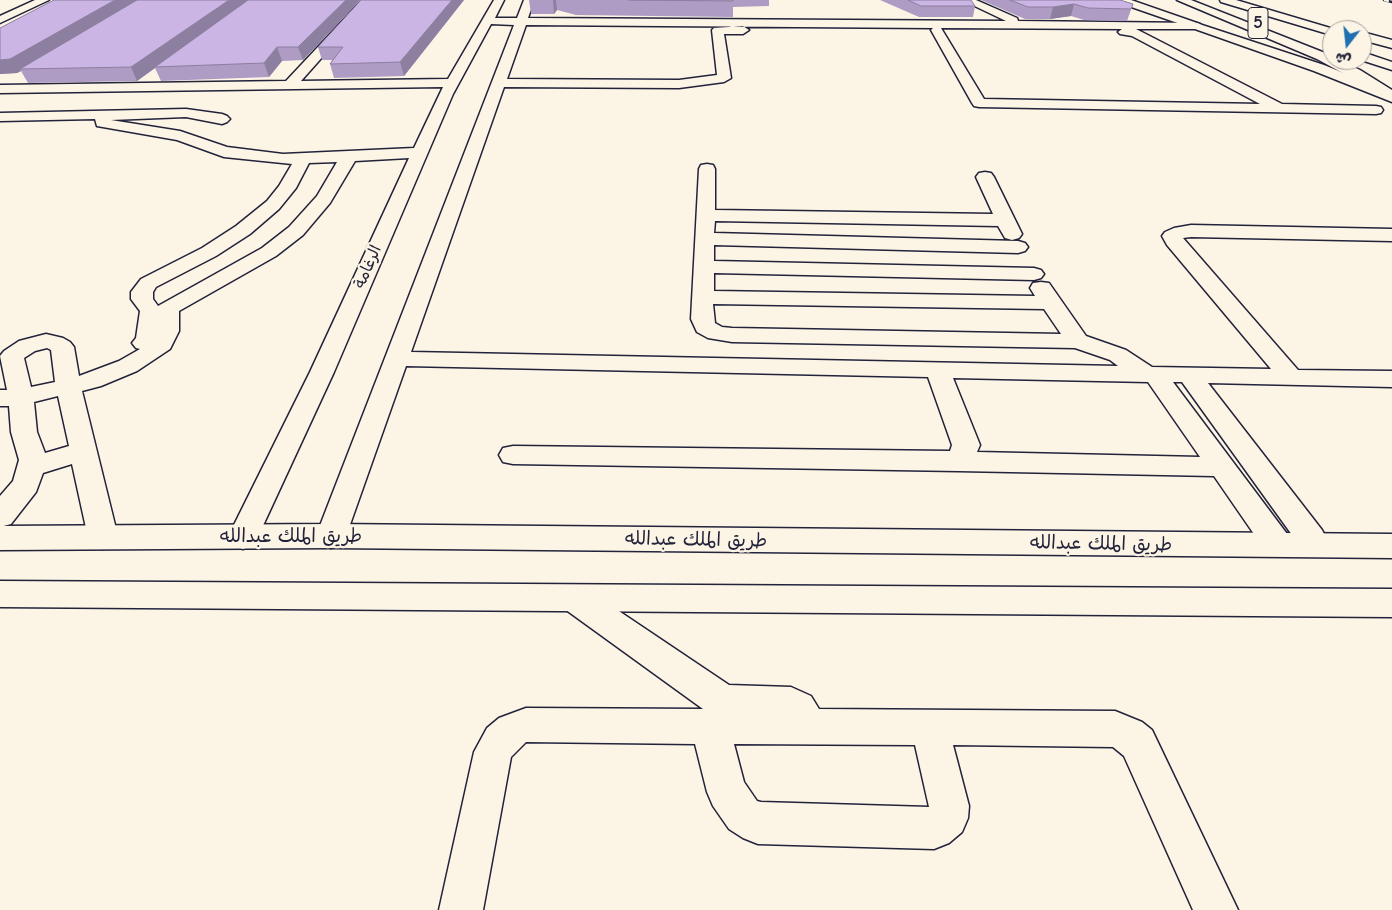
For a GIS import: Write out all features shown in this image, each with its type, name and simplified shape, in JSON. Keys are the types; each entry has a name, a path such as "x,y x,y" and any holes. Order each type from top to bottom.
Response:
{"main road":[{"path":"16,1 32,0"},
{"path":"0,20 44,0"},
{"path":"290,85 368,0"},
{"name":"الرغامة","path":"243,537 322,372 452,83 498,0"},
{"path":"331,536 529,0"},
{"path":"968,0 1024,24"},
{"path":"1121,0 1319,68 1392,97"},
{"path":"1183,0 1321,56 1355,73 1392,97"},
{"name":"5","path":"1183,0 1322,44"},
{"name":"5","path":"1225,0 1322,29"},
{"path":"1284,18 1322,27"},
{"path":"487,22 1196,26"},
{"path":"498,83 678,84 724,78 718,30 1134,32 1282,108"},
{"path":"937,30 979,103 1376,110"},
{"path":"1372,39 1392,44"},
{"path":"1372,44 1392,50"},
{"path":"1372,59 1392,66"},
{"path":"1,89 28,74"},
{"path":"142,87 157,76"},
{"path":"1,89 452,83"},
{"path":"0,117 186,112 222,119"},
{"path":"119,126 134,113"},
{"path":"108,114 102,120 102,123 180,136 224,152 283,159 419,153"},
{"path":"10,393 67,381 139,347 147,340 160,310 269,252 296,230 324,199 350,156"},
{"path":"160,310 142,299 142,292 148,283 209,252 243,230 273,205 287,188 303,158"},
{"path":"707,169 702,319 705,327 716,332 732,335 1078,341 1118,355 1152,375 1276,542"},
{"path":"985,177 1018,247 1050,303 1078,341"},
{"path":"705,214 1005,220"},
{"path":"1292,378 1174,241 1172,236 1180,232 1392,235"},
{"path":"704,239 1018,247"},
{"path":"704,267 1034,274"},
{"path":"703,297 1050,303"},
{"path":"0,516 26,484 33,460 10,393 12,356 27,346 46,341 62,347 67,381 103,537"},
{"path":"396,359 1392,380"},
{"path":"938,371 966,445 959,461"},
{"path":"1189,375 1311,538"},
{"path":"31,467 84,451"},
{"path":"513,455 959,461 1222,467"},
{"path":"1246,545 1392,530"},
{"name":"طريق الملك عبدالله","path":"0,538 331,536 1392,546"},
{"path":"0,594 1392,603"},
{"path":"574,598 716,698 727,702 790,704 798,708 809,727"},
{"path":"461,910 493,752 500,741 512,730 526,725 1115,729 1129,735 1138,743 1216,910"},
{"path":"710,726 727,792 743,815 758,823 934,828 948,818 949,806 930,728"}],"building":[{"path":"54,0 115,0 10,59 0,60 0,28"},
{"path":"137,0 229,0 131,67 20,69"},
{"path":"248,0 346,0 298,47 277,47 264,63 155,67"},
{"path":"361,0 452,0 400,62 330,64 343,47 318,47"},
{"path":"629,0 733,0 733,1"},
{"path":"908,0 971,0 975,6 921,6"},
{"path":"1010,0 1120,0 1133,4 1131,9 1088,8 1074,4 1053,7 1028,7"}],"railway":[{"path":"1384,0 1392,2"}]}
